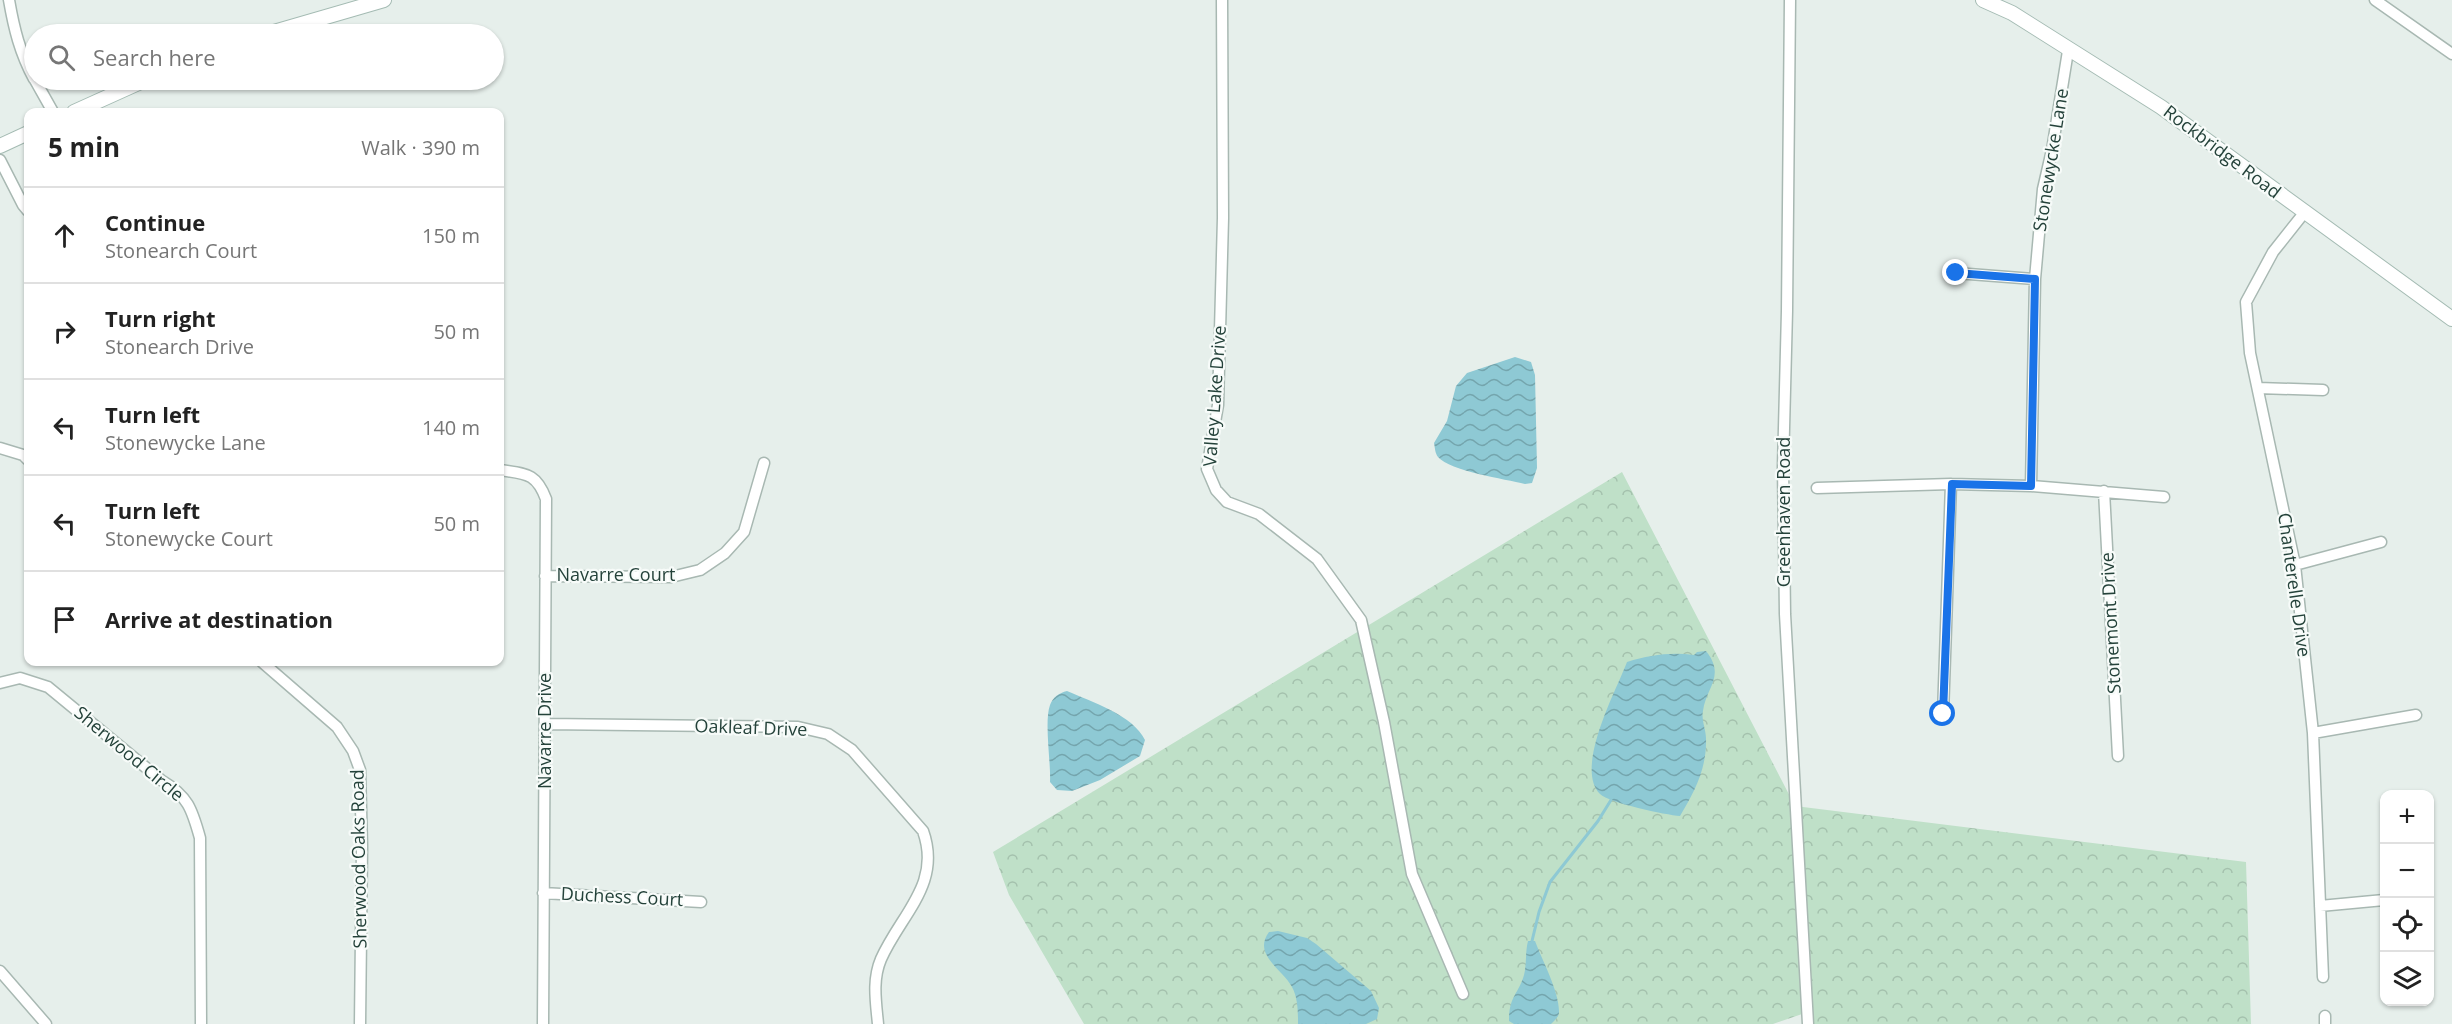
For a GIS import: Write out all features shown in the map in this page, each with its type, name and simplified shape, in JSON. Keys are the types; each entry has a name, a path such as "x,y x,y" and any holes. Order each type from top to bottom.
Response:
{"main road":[{"path":"301,24 384,0"},
{"name":"Rockbridge Road","path":"1983,0 2012,13 2068,51 2162,107 2452,319"},
{"path":"83,108 123,90"},
{"path":"0,146 24,135"}],"street":[{"path":"9,0 15,35 24,60"},
{"name":"Valley Lake Drive","path":"1222,0 1223,218 1218,405 1207,469 1216,490 1227,502 1259,514 1317,559 1361,620 1384,722 1412,874 1463,994"},
{"name":"Greenhaven Road","path":"1790,0 1783,478 1785,614 1808,1024"},
{"path":"2375,0 2452,54"},
{"name":"Stonewycke Lane","path":"2031,486 2035,279 2043,189 2052,150 2068,51"},
{"path":"41,90 50,108"},
{"path":"0,160 24,206"},
{"name":"Chanterelle Drive","path":"2304,213 2273,252 2246,302 2250,353 2295,566 2313,733 2323,977"},
{"path":"1956,273 2035,279"},
{"path":"2258,388 2323,390"},
{"path":"0,448 24,456"},
{"name":"Navarre Court","path":"545,576 670,577 700,570 725,554 744,532 764,463"},
{"name":"Navarre Drive","path":"504,471 530,475 540,485 546,499 543,1024"},
{"path":"1943,714 1952,484"},
{"path":"1816,488 1952,484 2031,486 2164,497"},
{"name":"Stonemont Drive","path":"2104,491 2118,756"},
{"path":"2295,566 2381,542"},
{"name":"Sherwood Oaks Road","path":"267,666 337,727 353,751 360,770 362,847 360,1024"},
{"name":"Sherwood Circle","path":"0,683 20,678 48,687 173,788 193,810 200,838 201,1024"},
{"path":"2313,733 2416,715"},
{"name":"Oakleaf Drive","path":"545,724 798,727 828,734 852,750 923,831 929,860 922,888 881,960 875,984 878,1024"},
{"name":"Duchess Court","path":"543,892 701,902"},
{"path":"2320,906 2380,900"},
{"path":"0,971 46,1024"}],"green space":[{"path":"1622,472 1795,806 2246,862 2251,1024 1805,1024 1805,1013 1773,1024 1084,1024 1009,895 993,852"}],"water":[{"path":"1515,357 1531,362 1535,375 1537,468 1532,483 1525,484 1478,474 1444,462 1438,457 1434,443 1447,421 1456,386 1467,373"},
{"path":"1706,651 1712,660 1715,675 1703,714 1706,749 1695,788 1680,816 1626,805 1600,794 1593,782 1594,748 1627,662 1660,655 1694,655 1697,652"},
{"path":"1067,691 1122,716 1139,731 1145,740 1140,756 1100,780 1072,791 1057,790 1050,782 1048,712 1055,698"},
{"path":"1278,931 1307,938 1371,991 1379,1008 1377,1019 1366,1024 1298,1024 1294,991 1288,980 1266,955 1264,948 1269,932"},
{"path":"1528,941 1535,941 1557,996 1559,1013 1551,1024 1514,1024 1509,1021 1512,1001 1524,975"}],"waterway":[{"path":"1532,941 1550,882 1598,821 1611,800"}],"route":[{"path":"1943,714 1952,484 2031,486 2035,279 1956,273"}]}
